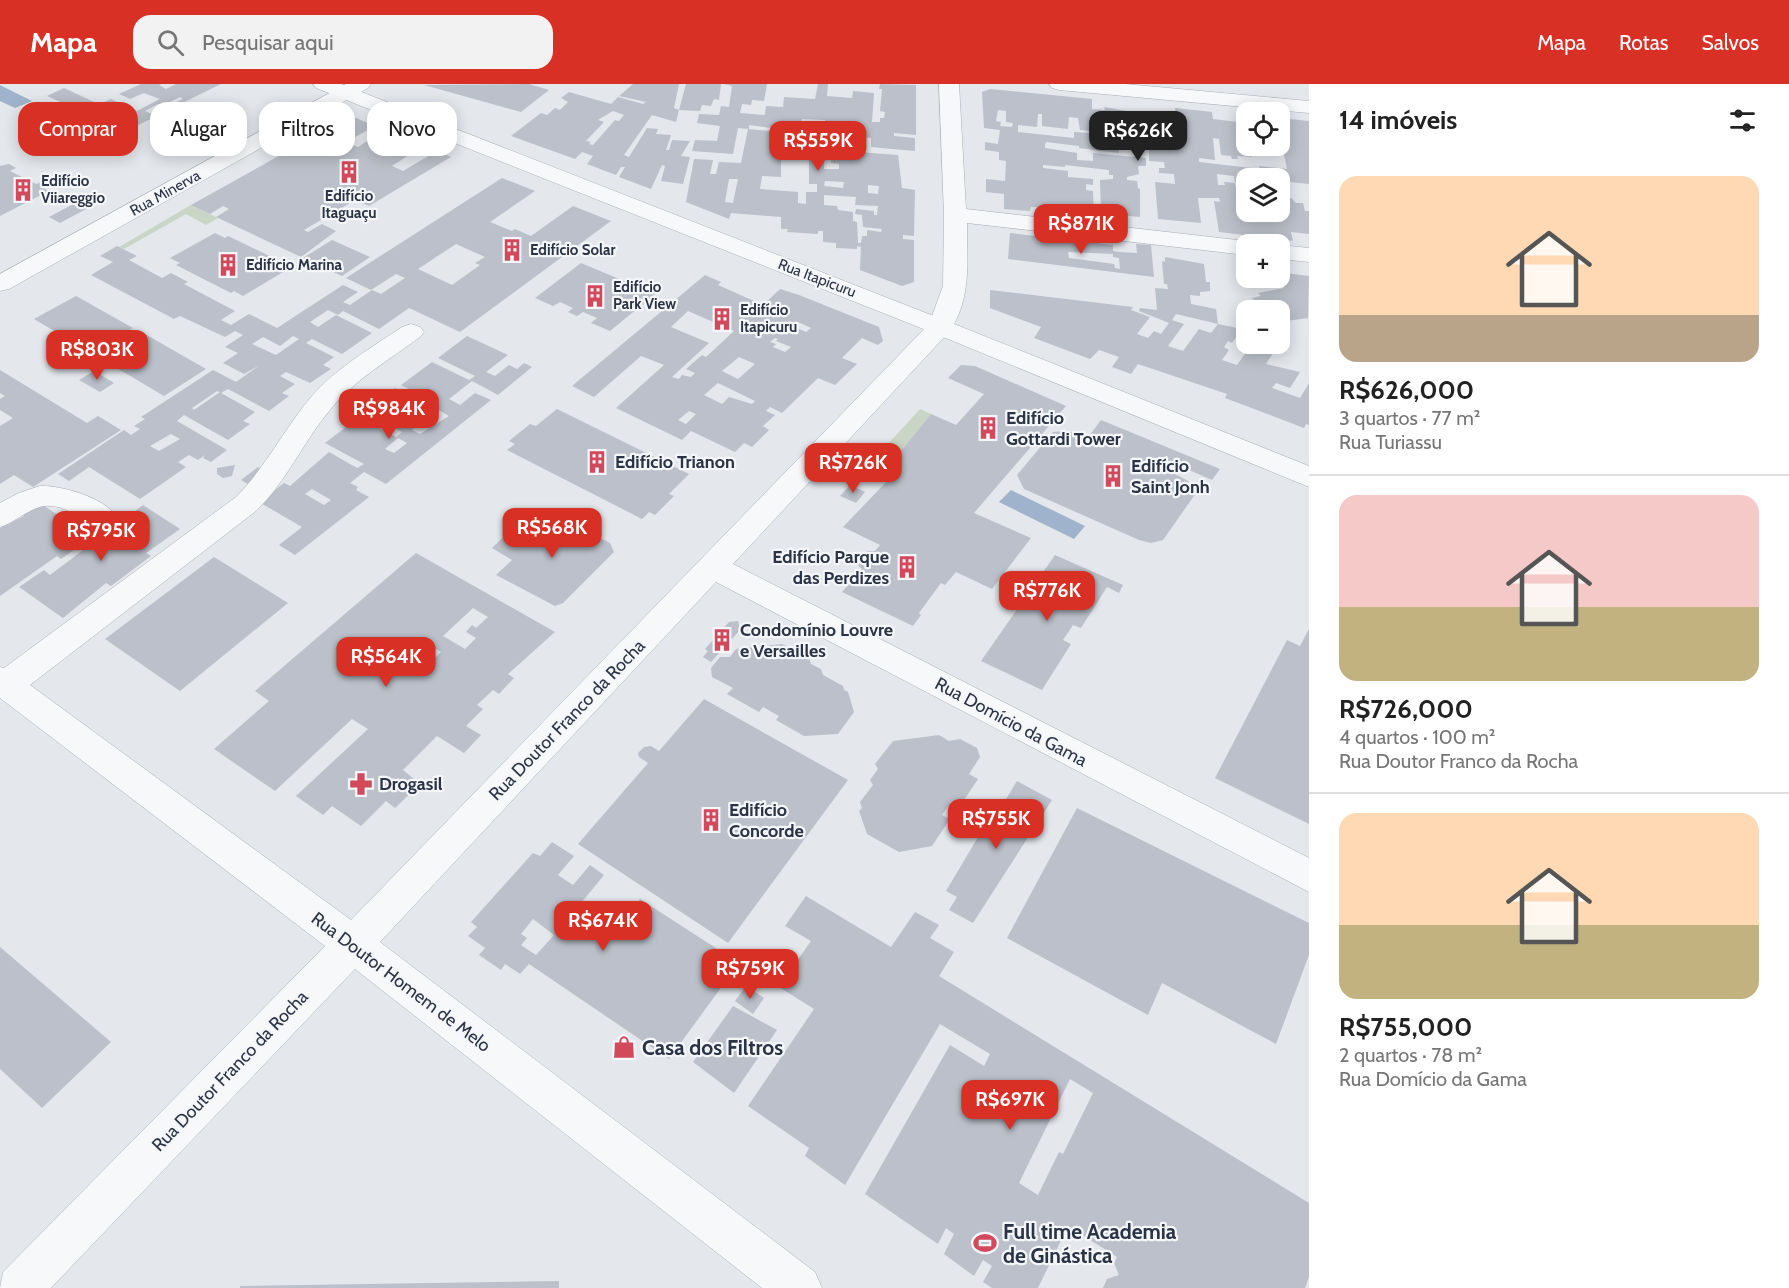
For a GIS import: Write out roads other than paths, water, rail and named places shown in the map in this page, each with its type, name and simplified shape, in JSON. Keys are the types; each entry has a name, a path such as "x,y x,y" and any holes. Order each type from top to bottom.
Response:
{"street":[{"name":"Rua Itapicuru","path":"323,84 354,88 1309,477"},
{"name":"Rua Doutor Franco da Rocha","path":"19,1288 353,944 940,327 948,311 955,286 955,215 949,84"},
{"path":"1059,84 1309,107"},
{"name":"Rua Minerva","path":"0,284 354,88"},
{"path":"955,215 1236,247"},
{"path":"1290,253 1309,255"},
{"path":"3,682 246,504 273,477 306,421 322,401 354,373 411,332"},
{"path":"0,517 29,499 49,494 69,500 101,516"},
{"name":"Rua Domício da Gama","path":"713,567 1309,876"},
{"name":"Rua Doutor Homem de Melo","path":"3,682 353,944 799,1288"}],"water":[{"path":"0,85 32,101 18,102 18,107 15,108 0,101"},
{"path":"1011,490 1085,526 1074,539 999,502"}],"place":[{"name":"Edifício Itaguaçu","path":"349,172"},
{"name":"Edifício Viiareggio","path":"23,190"},
{"name":"Edifício Solar","path":"512,250"},
{"name":"Edifício Marina","path":"228,265"},
{"name":"Edifício Park View","path":"595,296"},
{"name":"Edifício Itapicuru","path":"722,319"},
{"name":"Edifício Gottardi Tower","path":"988,428"},
{"name":"Edifício Trianon","path":"597,462"},
{"name":"Edifício Saint Jonh","path":"1113,476"},
{"name":"Edifício Parque das Perdizes","path":"907,567"},
{"name":"Condomínio Louvre e Versailles","path":"722,640"},
{"name":"Drogasil","path":"361,784"},
{"name":"Edifício Concorde","path":"711,820"},
{"name":"Casa dos Filtros","path":"624,1047"},
{"name":"Full time Academia de Ginástica","path":"985,1243"}]}
